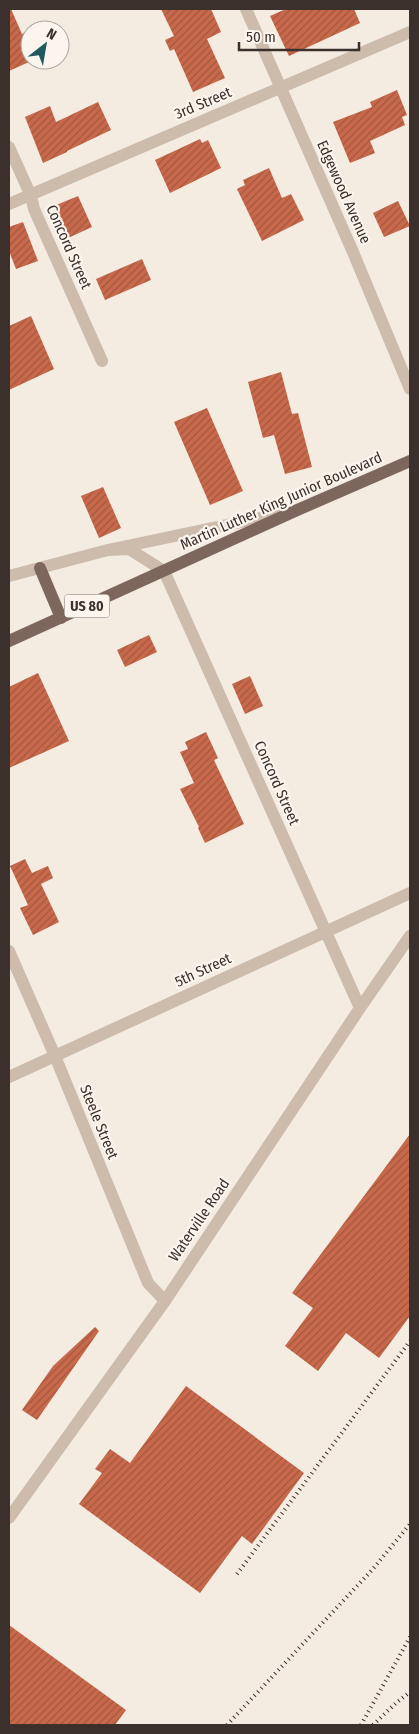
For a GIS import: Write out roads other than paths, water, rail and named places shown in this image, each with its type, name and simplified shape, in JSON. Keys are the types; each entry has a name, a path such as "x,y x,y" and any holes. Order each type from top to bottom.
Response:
{"main road":[{"name":"Martin Luther King Junior Boulevard","path":"164,571 295,511 410,462"},
{"path":"40,568 61,618"},
{"name":"US 80","path":"9,641 164,571"}],"street":[{"name":"Edgewood Avenue","path":"246,9 353,252 410,389"},
{"name":"3rd Street","path":"9,204 410,32"},
{"name":"Concord Street","path":"9,147 31,196 34,209 102,361"},
{"path":"9,576 108,550 295,511"},
{"path":"108,550 129,549 164,571"},
{"name":"Concord Street","path":"164,571 360,1008"},
{"name":"5th Street","path":"9,1077 410,893"},
{"name":"Waterville Road","path":"9,1518 164,1301 410,936"},
{"name":"Steele Street","path":"9,952 55,1056 148,1283 164,1301"}],"railway":[{"path":"237,1574 410,1341"},
{"path":"227,1725 372,1570 410,1524"},
{"path":"361,1725 410,1637"},
{"path":"373,1725 410,1692"}]}
